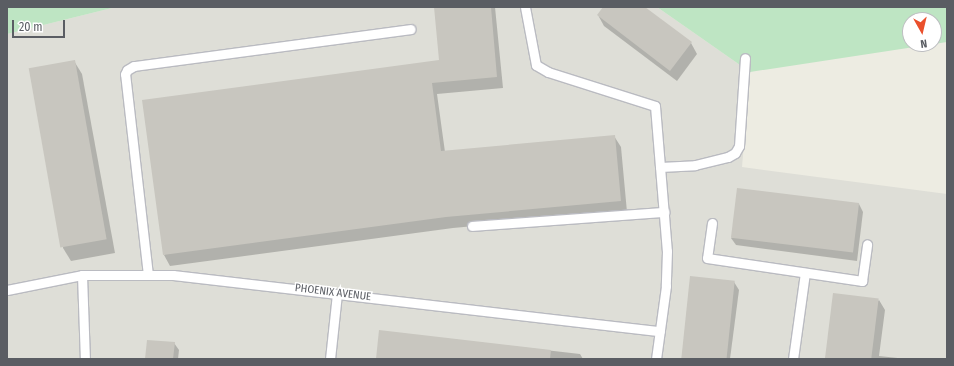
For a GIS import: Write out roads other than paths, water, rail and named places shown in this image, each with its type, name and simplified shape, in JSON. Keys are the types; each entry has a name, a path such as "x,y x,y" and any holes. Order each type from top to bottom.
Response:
{"lane":[{"path":"526,7 536,65 548,72 655,106 667,251 666,286 656,359"},
{"path":"148,275 124,74 127,70 134,66 411,29"},
{"path":"660,167 695,165 728,157 735,153 739,146 745,58"},
{"path":"472,226 664,212"},
{"path":"712,223 707,258 862,281 867,244"},
{"path":"793,359 805,272"},
{"path":"82,275 85,359"},
{"name":"PHOENIX AVENUE","path":"8,287 82,275 173,275 660,331"},
{"path":"330,359 337,294"}]}
